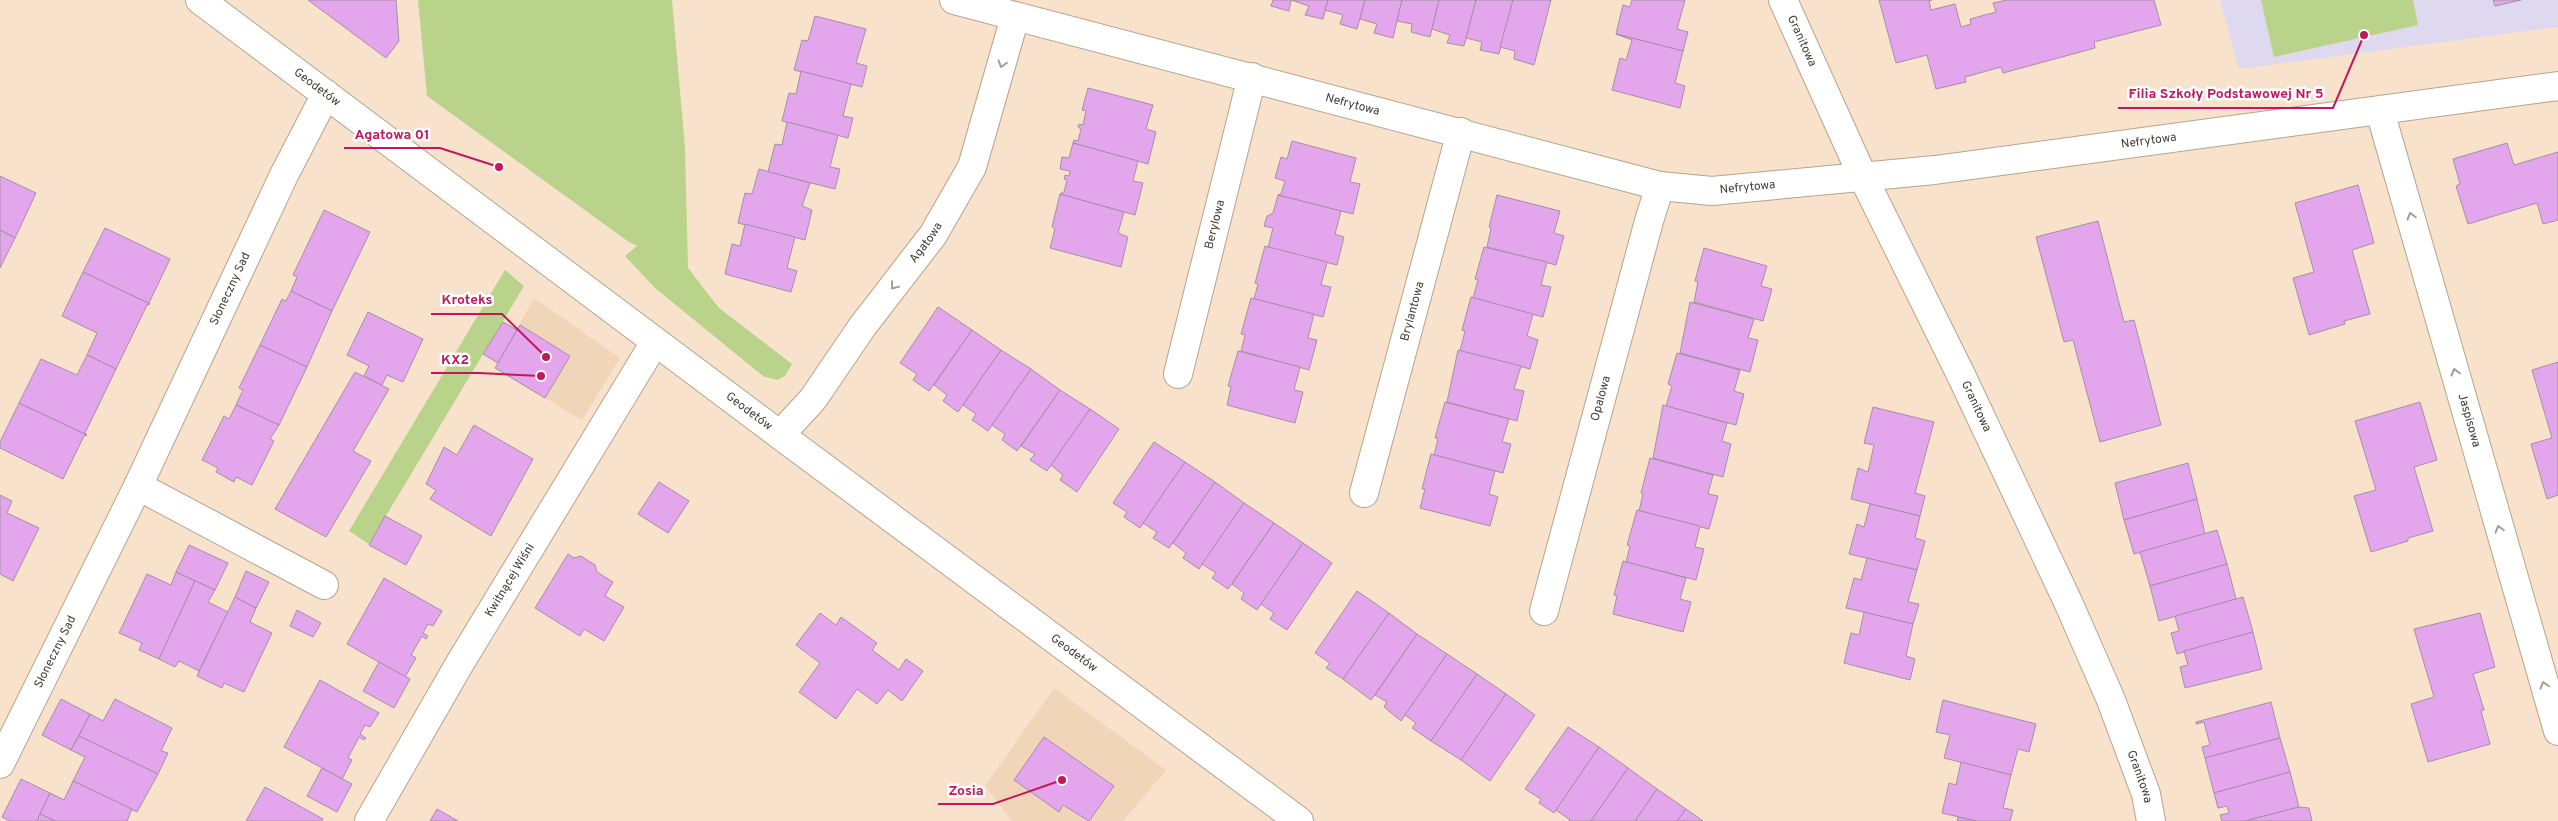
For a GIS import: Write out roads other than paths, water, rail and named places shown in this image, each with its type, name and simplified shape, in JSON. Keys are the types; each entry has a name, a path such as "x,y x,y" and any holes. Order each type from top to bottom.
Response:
{"street":[{"name":"Geodetów","path":"200,0 780,436 1299,821"},
{"name":"Nefrytowa","path":"954,0 1461,132 1660,186 1712,191 1761,188 1862,175 1934,170 2558,86"},
{"name":"Granitowa","path":"1783,0 1862,175 1961,375 2068,602 2111,700 2146,794 2152,821"},
{"name":"Agatowa","path":"780,436 813,399 862,327 933,234 972,166 1015,17"},
{"name":"Berylowa","path":"1178,374 1252,77"},
{"name":"Słoneczny Sad","path":"0,764 138,486 284,175 326,94"},
{"name":"Jaspisowa","path":"2380,111 2558,731"},
{"name":"Brylantowa","path":"1364,493 1461,132"},
{"name":"Opalowa","path":"1544,611 1660,186"},
{"name":"Kwitnącej Wiśni","path":"369,821 460,663 656,342"},
{"path":"138,486 324,585"}],"place":[{"name":"Filia Szkoły Podstawowej Nr 5","path":"2364,35"},
{"name":"Agatowa 01","path":"499,167"},
{"name":"Kroteks","path":"546,357"},
{"name":"KX2","path":"541,376"},
{"name":"Zosia","path":"1062,780"}]}
